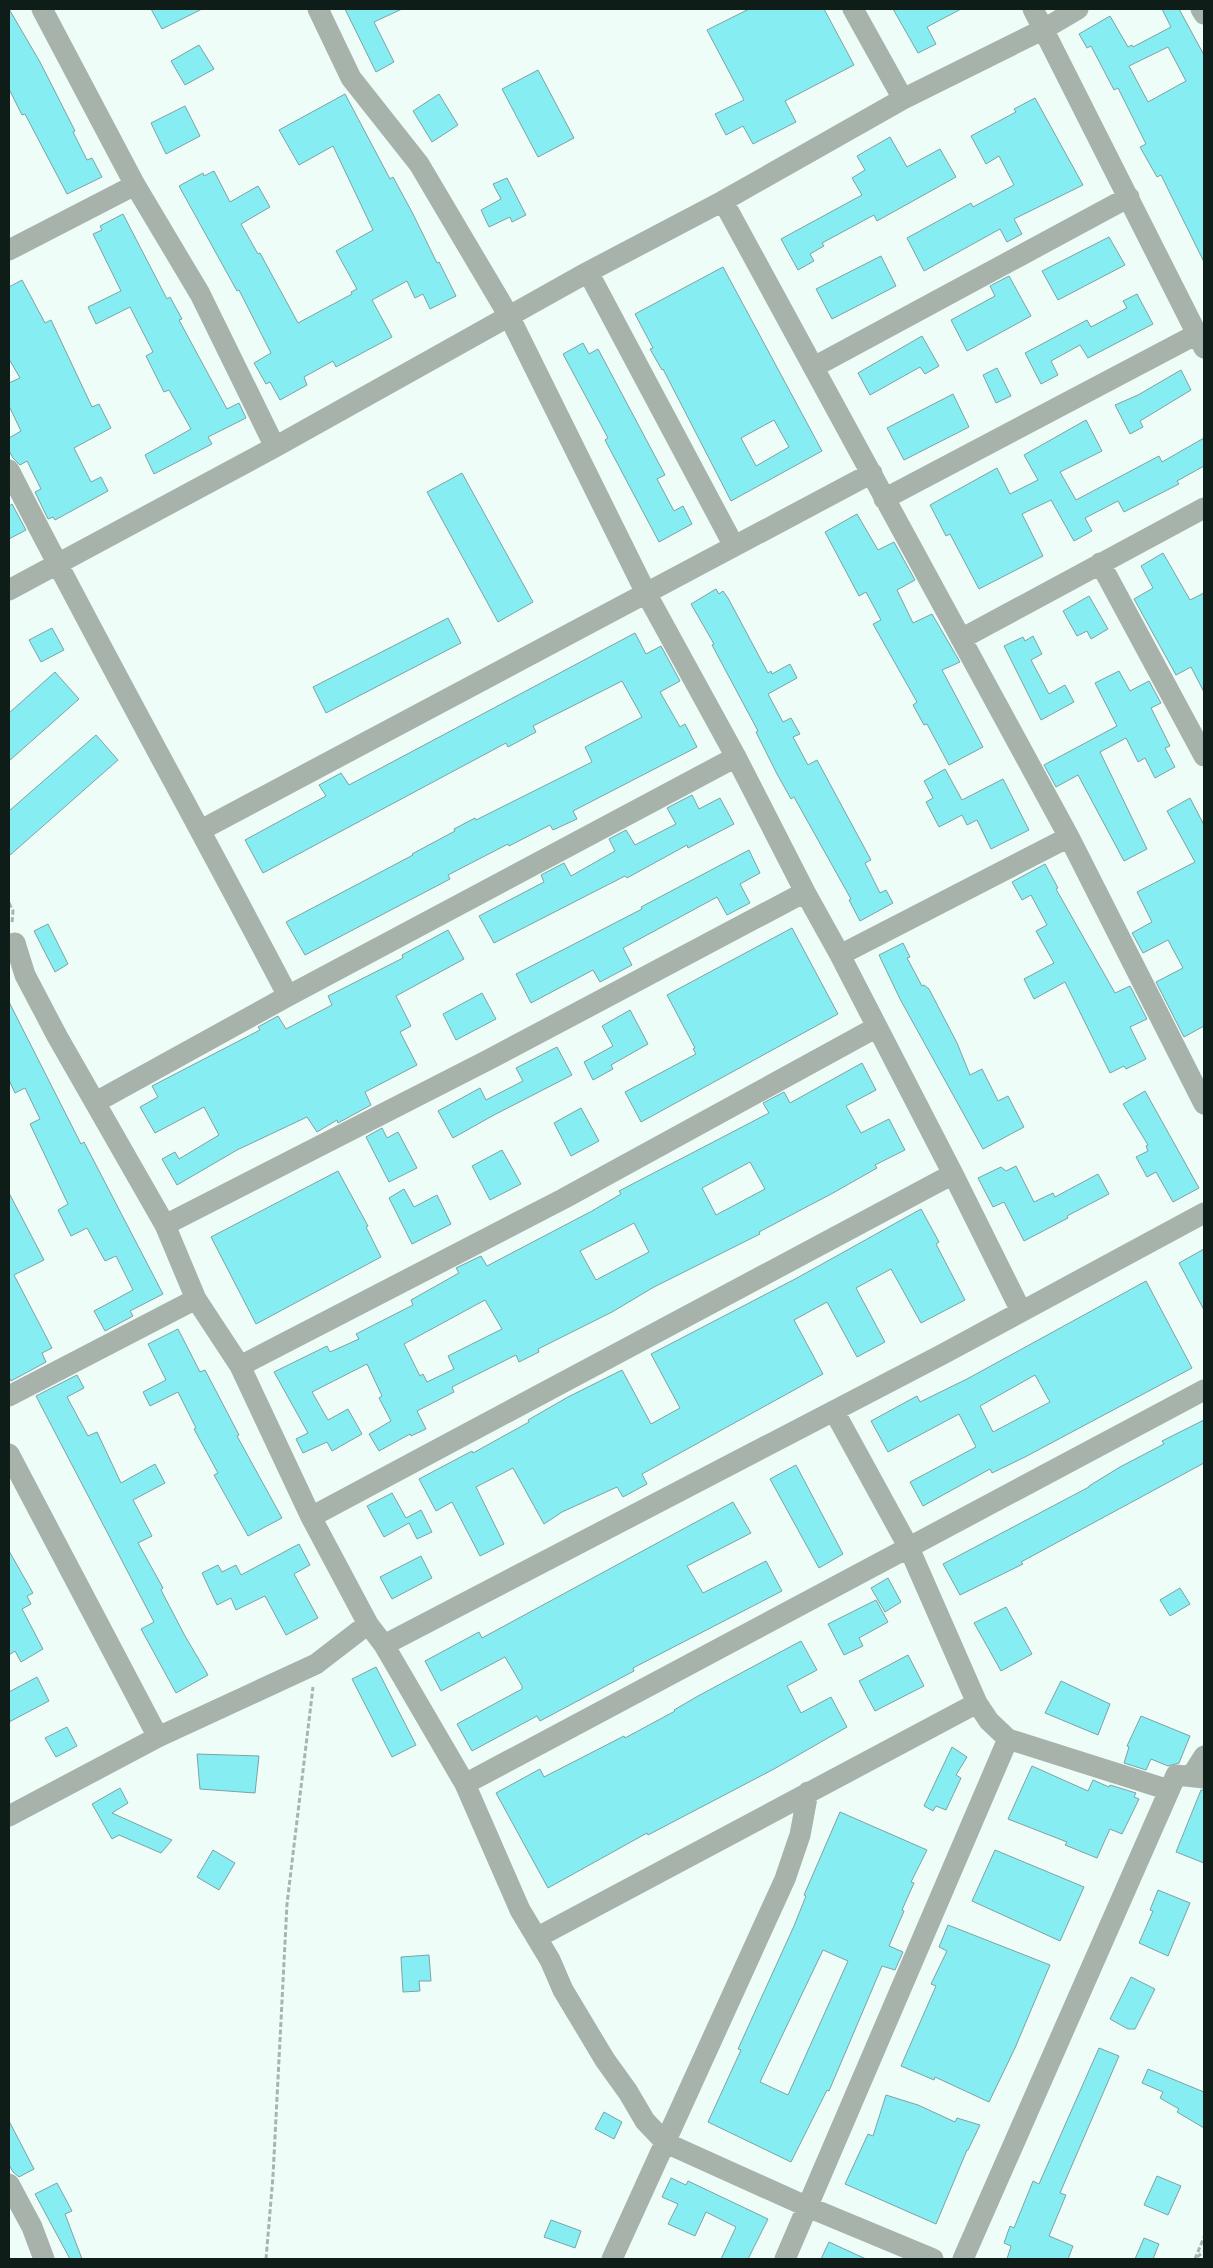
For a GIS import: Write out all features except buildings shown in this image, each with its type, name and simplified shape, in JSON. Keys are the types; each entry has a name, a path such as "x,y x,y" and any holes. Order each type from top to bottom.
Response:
{"street":[{"path":"42,9 135,185 200,294 275,447"},
{"path":"853,9 903,99"},
{"path":"884,499 1201,341 1033,9"},
{"path":"9,590 510,318 588,272 723,201 903,99 1044,29 1078,9"},
{"path":"1201,9 1204,14"},
{"path":"324,11 351,78 419,164 510,318 646,593 736,757 805,892 840,955 1021,1311"},
{"path":"9,250 135,185"},
{"path":"814,367 1129,197"},
{"path":"723,201 1069,837 1204,1104"},
{"path":"588,272 734,546"},
{"path":"9,470 56,564 201,830 288,996"},
{"path":"201,830 872,473"},
{"path":"961,639 1204,508"},
{"path":"1100,563 1204,756"},
{"path":"96,1102 288,996 736,757"},
{"path":"840,955 1069,837"},
{"path":"165,1226 488,1060 805,892"},
{"path":"9,946 15,943 25,975 57,1036 165,1226 196,1299 240,1366 311,1517 368,1624 384,1645 465,1784 520,1910 538,1937 562,1990 605,2060 628,2092 644,2121 666,2143 808,2207 933,2259"},
{"path":"240,1366 563,1199 877,1027"},
{"path":"311,1517 953,1174"},
{"path":"384,1645 834,1411 1204,1213"},
{"path":"9,1396 196,1299"},
{"path":"465,1784 1204,1390"},
{"path":"834,1411 909,1548 978,1703 990,1721 1008,1738 1170,1790"},
{"path":"9,1454 158,1738"},
{"path":"9,1816 158,1738 316,1664 368,1624"},
{"path":"538,1937 978,1703"},
{"path":"785,2259 1008,1738"},
{"path":"963,2259 1176,1775 1198,1776 1204,1756"},
{"path":"612,2259 785,1879 800,1835 808,1792"},
{"path":"9,2184 32,2227 44,2259"}],"path":[{"path":"266,2258 273,2176 287,1904 316,1664"},
{"path":"1196,2258 1204,2237"},
{"path":"1196,2258 1204,2252"}]}
